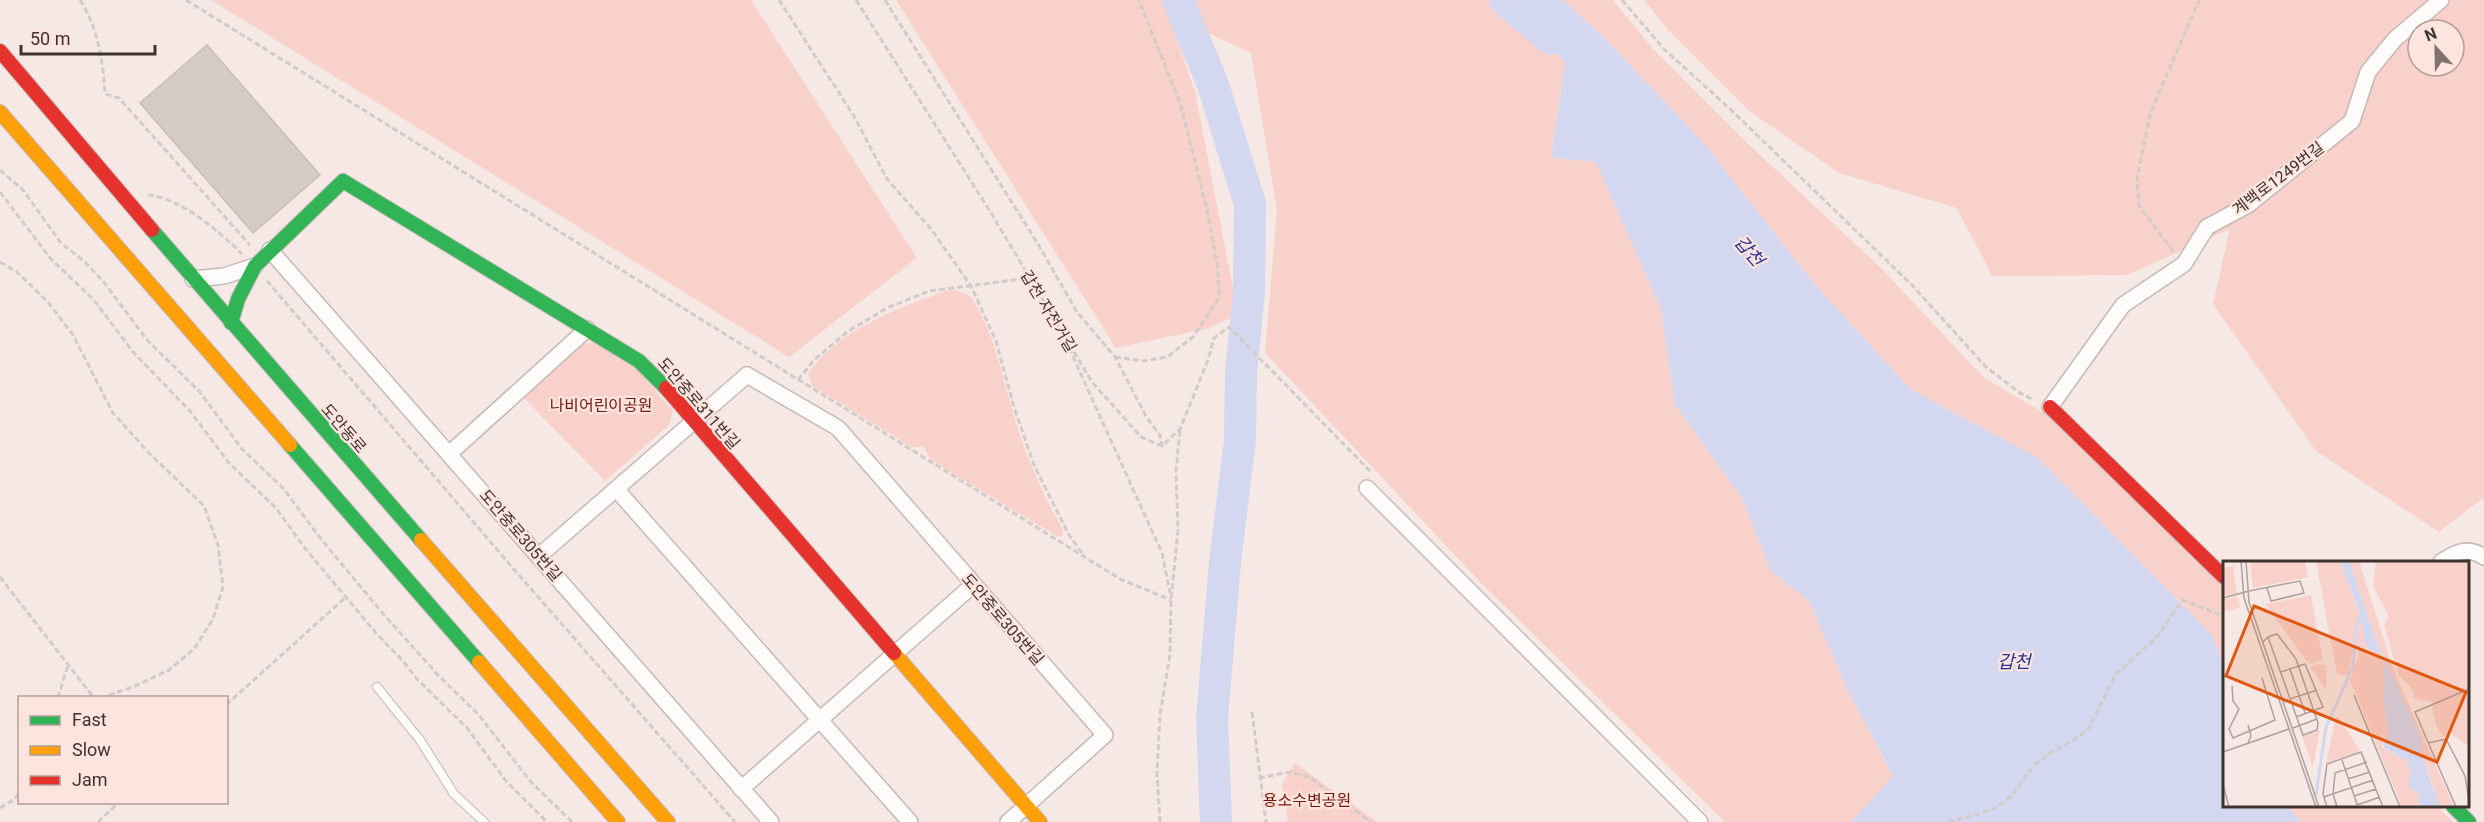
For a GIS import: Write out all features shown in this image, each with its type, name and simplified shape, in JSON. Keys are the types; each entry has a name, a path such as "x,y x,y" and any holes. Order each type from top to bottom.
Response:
{"main road":[{"name":"도안동로","path":"0,51 231,323 668,822"},
{"path":"0,112 618,822"},
{"name":"도안중로311번길","path":"231,323 241,290 255,266 343,181 588,328 639,361 694,421 1040,822"},
{"path":"2050,407 2223,576"},
{"path":"2454,807 2469,822"}],"street":[{"name":"계백로1249번길","path":"2050,407 2123,305 2184,264 2207,227 2248,205 2352,121 2368,72 2395,39 2441,0"},
{"name":"도안중로305번길","path":"270,250 771,822"},
{"path":"193,279 224,276 255,266"},
{"path":"449,454 588,328"},
{"name":"도안중로305번길","path":"694,421 747,375 838,428 1105,735 1008,822"},
{"path":"539,556 694,421"},
{"path":"1367,488 1700,822"},
{"path":"616,489 910,822"},
{"path":"2443,561 2460,551 2476,551 2484,557"},
{"path":"741,789 973,585"}],"lane":[{"path":"377,687 420,740 454,794 484,822"}],"path":[{"path":"80,0 86,10 102,59 105,94 119,98"},
{"path":"186,0 1085,558 1120,579 1171,600"},
{"path":"779,0 854,116 886,179 931,229 970,286 996,341 1014,407 1034,465 1069,535 1085,558"},
{"name":"갑천 자전거길","path":"856,0 1092,382 1115,410 1142,437 1162,446"},
{"path":"885,0 1038,244 1077,312 1115,357 1147,418 1160,435 1162,446"},
{"path":"1115,357 1144,361 1167,357 1193,337 1219,298 1218,269 1206,206 1180,103 1139,0"},
{"path":"1622,0 1664,49 1729,108 1912,285 1986,367 2020,393 2050,407"},
{"path":"2184,264 2139,206 2137,179 2150,114 2199,0"},
{"path":"0,170 23,190 61,243 85,262 103,281 148,341 199,391 242,449 283,488 321,539 385,616 439,676 478,714 531,782 572,822"},
{"path":"0,192 51,259 93,299 134,353 195,417 229,463 276,508 304,547 417,679 472,733 506,781 548,822"},
{"path":"122,193 153,196 179,207 225,237 255,266 518,574 735,822"},
{"path":"0,262 17,272 48,302 73,335 113,413 149,453 204,506 219,545 223,587 213,619 194,649 169,670 133,687 106,696"},
{"path":"798,380 814,360 847,332 886,308 930,291 1029,278"},
{"path":"1160,822 1157,774 1160,714 1170,655 1171,600 1178,530 1176,471 1180,429 1208,360 1214,338 1229,327 1262,359"},
{"path":"1064,336 1162,552 1171,600"},
{"path":"1162,446 1180,429"},
{"path":"0,577 92,696"},
{"path":"228,703 346,597"},
{"path":"1948,822 1993,809 2010,797 2043,758 2082,735 2089,728 2116,674 2156,638 2183,600 2223,616"},
{"path":"59,696 68,665"},
{"path":"1252,712 1266,822"},
{"path":"1259,778 1290,772 1309,777 1371,822"},
{"path":"0,808 18,795"},
{"path":"98,822 117,804"}],"green space":[{"path":"211,0 751,0 917,258 789,357"},
{"path":"896,0 1163,0 1195,92 1238,314 1210,328 1116,348"},
{"path":"1191,0 1508,0 1565,63 1551,157 1596,162 1661,309 1675,405 1742,498 1771,571 1809,601 1847,689 1893,777 1851,822 1725,822 1482,584 1265,353 1277,211 1251,53 1208,33"},
{"path":"1563,0 1613,0 1654,50 1745,141 1882,269 1984,378 2051,417 2223,585 2223,663 2211,634 2038,458 1910,389 1811,280 1702,141 1605,39"},
{"path":"1644,0 2484,0 2484,497 2439,532 2316,451 2213,304 2230,229 2127,275 1992,276 1957,208 1839,173 1748,110 1669,31"},
{"path":"953,289 970,296 985,323 1028,458 1063,530 1063,535 1058,537 931,460 924,447 912,447 812,386 808,374 836,344 893,311"},
{"name":"나비어린이공원","path":"594,342 634,366 673,411 669,425 605,481 522,396 582,344"},
{"name":"용소수변공원","path":"1295,763 1377,822 1288,822 1282,784"},
{"path":"2289,807 2438,807 2453,822 2300,822"}],"water":[{"name":"갑천","path":"1508,0 1563,0 1605,39 1702,141 1811,280 1910,389 2038,458 2211,634 2223,663 2223,807 2289,807 2300,822 1851,822 1893,776 1847,689 1809,601 1771,571 1742,498 1675,405 1661,309 1596,162 1551,158 1565,63"}],"building":[{"path":"207,45 320,175 253,233 140,103"}],"waterway":[{"path":"1178,0 1213,85 1250,204 1249,291 1241,372 1240,440 1225,562 1212,719 1216,822"},
{"name":"갑천","path":"1505,0 1551,39"}],"traffic: fast":[{"path":"231,323 238,299 255,266 343,181 639,361 666,388"},
{"path":"152,230 421,540"},
{"path":"290,445 479,662"},
{"path":"2454,807 2469,822"}],"traffic: slow":[{"path":"0,112 290,445"},
{"path":"421,540 668,822"},
{"path":"894,653 1040,822"},
{"path":"479,662 618,822"}],"traffic: jam":[{"path":"0,51 152,230"},
{"path":"666,388 894,653"},
{"path":"2050,407 2223,576"}]}
